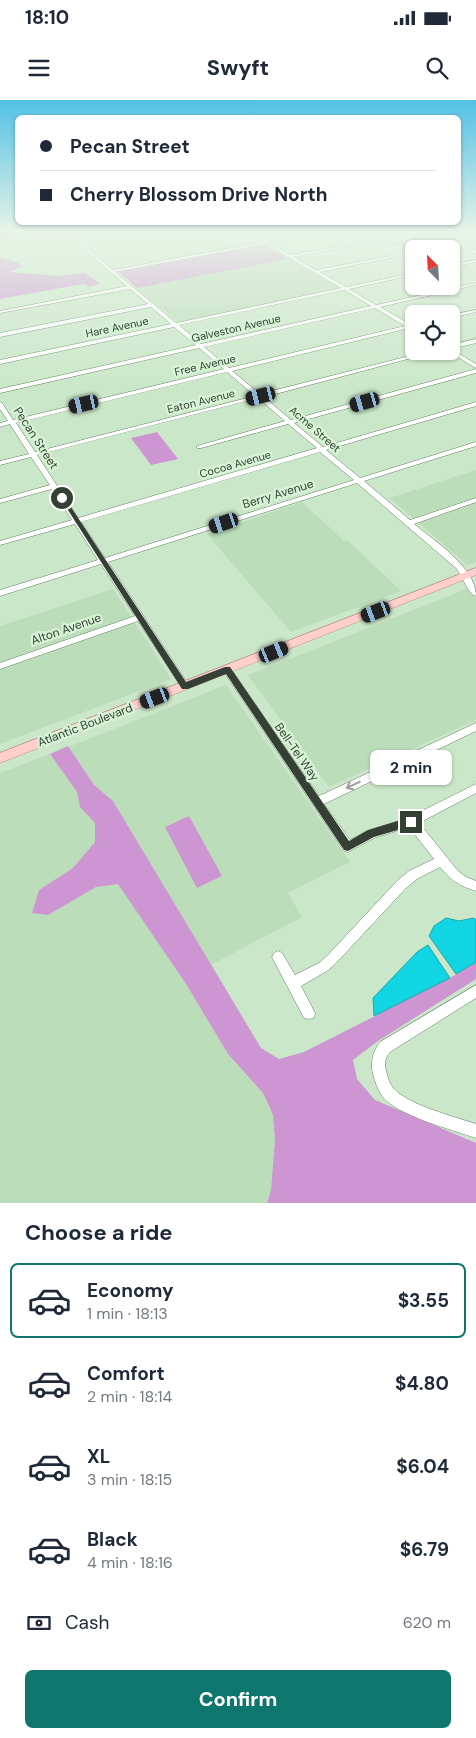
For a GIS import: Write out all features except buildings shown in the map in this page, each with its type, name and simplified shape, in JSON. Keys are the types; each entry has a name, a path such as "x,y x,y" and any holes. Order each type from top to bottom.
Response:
{"main road":[{"name":"Atlantic Boulevard","path":"0,758 473,576"}],"street":[{"name":"Acme Street","path":"127,283 473,576 470,588 476,593"},
{"path":"336,283 405,323"},
{"name":"Hare Avenue","path":"0,362 371,283"},
{"name":"Galveston Avenue","path":"0,391 476,284"},
{"path":"0,312 131,287"},
{"path":"0,335 153,305"},
{"path":"460,314 476,311"},
{"name":"Free Avenue","path":"0,424 405,329"},
{"path":"460,345 476,341"},
{"path":"460,356 476,366"},
{"name":"Eaton Avenue","path":"0,463 405,359"},
{"path":"199,447 476,371"},
{"name":"Pecan Street","path":"0,404 185,686"},
{"name":"Cocoa Avenue","path":"0,543 476,404"},
{"name":"Berry Avenue","path":"0,593 476,444"},
{"path":"0,501 54,486"},
{"path":"410,523 476,500"},
{"name":"Alton Avenue","path":"0,666 140,617"},
{"name":"Bell-Tel Way","path":"228,670 348,847"},
{"path":"317,802 476,727"},
{"path":"348,847 371,834 411,822 476,788"},
{"path":"411,822 454,875 462,882 476,886"},
{"path":"293,983 323,968 413,875 442,860"},
{"path":"278,957 309,1012"},
{"path":"476,991 386,1047 379,1054 378,1065 382,1083 390,1095 402,1102 476,1132"}],"shaded area":[{"path":"0,283 100,284 89,287 85,284 77,285 0,299"},
{"path":"132,283 161,283 137,288"},
{"path":"161,283 331,283 339,288 178,322 137,288"},
{"path":"157,432 178,459 151,465 131,438"},
{"path":"476,470 476,562 467,565 390,498"},
{"path":"302,502 344,541 347,540 401,591 291,632 207,534"},
{"path":"113,589 171,679 0,744 0,626"},
{"path":"467,589 476,598 476,720 329,787 248,675"},
{"path":"226,685 350,862 288,893 302,917 211,965 113,801 94,785 68,747"},
{"path":"68,746 94,785 113,801 261,1048 279,1059 304,1052 450,978 476,962 476,979 378,1041 353,1060 357,1079 375,1100 476,1143 476,1203 267,1203 271,1190 275,1140 273,1115 263,1093 228,1054 186,984 118,884 96,887 48,915 32,913 39,890 73,868 95,842 95,823 80,807 77,792 50,754"},
{"path":"50,754 77,792 80,807 95,823 95,842 73,868 39,890 48,915 96,887 118,883 186,984 228,1054 263,1093 273,1115 275,1140 271,1190 267,1203 0,1203 0,773"},
{"path":"189,816 222,876 197,888 165,827"}],"water":[{"path":"446,918 459,921 474,918 476,920 476,962 456,974 429,936 434,926"},
{"path":"428,945 450,978 374,1016 373,998 417,952"}],"route":[{"path":"62,498 185,686 228,670 348,847 358,840 381,830 411,822"}]}
